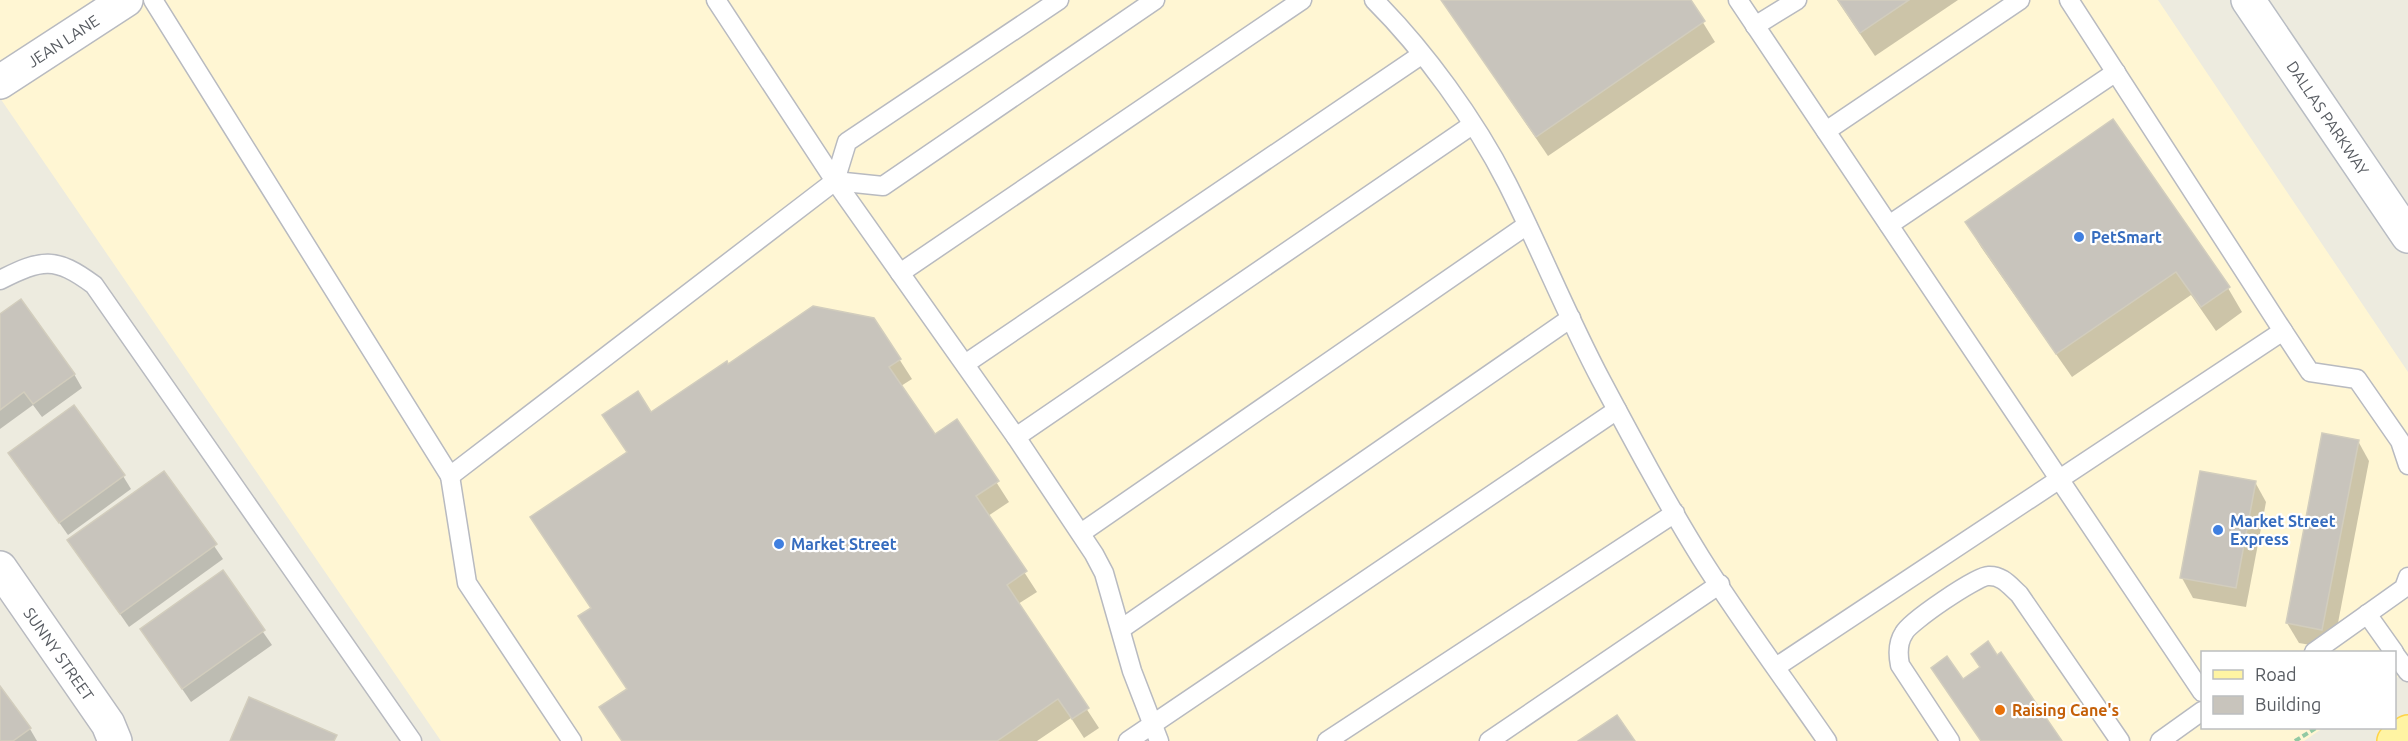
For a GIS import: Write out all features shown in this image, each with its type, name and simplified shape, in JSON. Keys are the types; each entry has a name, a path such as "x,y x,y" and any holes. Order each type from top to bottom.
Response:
{"main road":[{"path":"2394,741 2408,732"}],"street":[{"name":"JEAN LANE","path":"0,82 126,0"},
{"name":"DALLAS PARKWAY","path":"2247,0 2408,236"},
{"name":"SUNNY STREET","path":"0,568 108,724 115,741"}],"lane":[{"path":"153,0 450,476 467,583 572,741"},
{"path":"716,0 835,182 965,364 1081,533 1104,573 1132,671 1156,734"},
{"path":"450,476 835,182 847,142 1059,0"},
{"path":"835,182 883,186 1155,0"},
{"path":"900,273 1302,0"},
{"path":"1374,0 1390,16 1455,97 1506,181 1617,410 1675,513 1720,584 1827,741"},
{"path":"1738,0 2201,691"},
{"path":"1755,26 1797,0"},
{"path":"1826,131 2019,0"},
{"path":"2069,0 2310,372 2357,379 2400,441 2408,465"},
{"path":"965,364 1421,55"},
{"path":"1889,225 2116,72"},
{"path":"1016,437 1472,126"},
{"path":"1081,533 1527,225"},
{"path":"0,280 28,267 52,262 72,268 94,285 412,741"},
{"path":"1121,629 1572,318"},
{"path":"1776,667 2283,331"},
{"path":"1128,741 1156,734 1617,410"},
{"path":"1327,741 1675,513"},
{"path":"1950,741 1900,665 1898,654 1904,632 1941,601 1986,575 2000,577 2019,594 2120,741"},
{"path":"2315,651 2404,588 2408,577"},
{"path":"1489,741 1720,584"},
{"path":"2367,614 2393,651"},
{"path":"2396,656 2408,672"},
{"path":"2160,741 2201,712"}],"path":[{"path":"2295,741 2314,729"}],"shaded area":[{"path":"0,0 2158,0 2408,372 2408,670 2396,678 2396,651 2201,651 2201,729 2322,729 2304,741 441,741 0,98"}],"building":[{"path":"1441,0 1691,0 1705,21 1536,137"},
{"path":"1838,0 1909,0 1860,33"},
{"path":"2113,119 2230,287 2201,307 2176,272 2056,354 1965,222"},
{"path":"21,299 75,374 33,404 24,392 0,410 0,314"},
{"name":"Market Street","path":"813,306 874,318 901,359 889,367 935,434 957,419 999,481 976,496 1027,571 1007,585 1089,708 1072,719 1058,699 997,741 622,741 599,707 627,689 578,616 591,608 530,517 627,452 602,415 638,391 651,412 727,361 728,364"},
{"path":"74,405 125,475 59,523 8,453"},
{"name":"Market Street Express","path":"2322,433 2359,440 2322,630 2286,623"},
{"path":"164,471 217,544 120,614 67,540"},
{"name":"Market Street Express","path":"2200,471 2256,481 2236,588 2180,578"},
{"path":"223,570 265,630 182,689 140,629"},
{"name":"Raising Cane's","path":"1988,641 1997,655 2001,652 2062,741 1981,741 1931,668 1947,656 1963,679 1980,667 1971,654"},
{"path":"0,686 31,728 13,741 0,741"},
{"path":"249,697 337,735 334,741 230,741"},
{"path":"1617,715 1635,741 1578,741"}],"place":[{"name":"PetSmart","path":"2079,237"},
{"name":"Market Street Express","path":"2218,530"},
{"name":"Market Street","path":"779,544"},
{"name":"Raising Cane's","path":"2000,710"}]}
